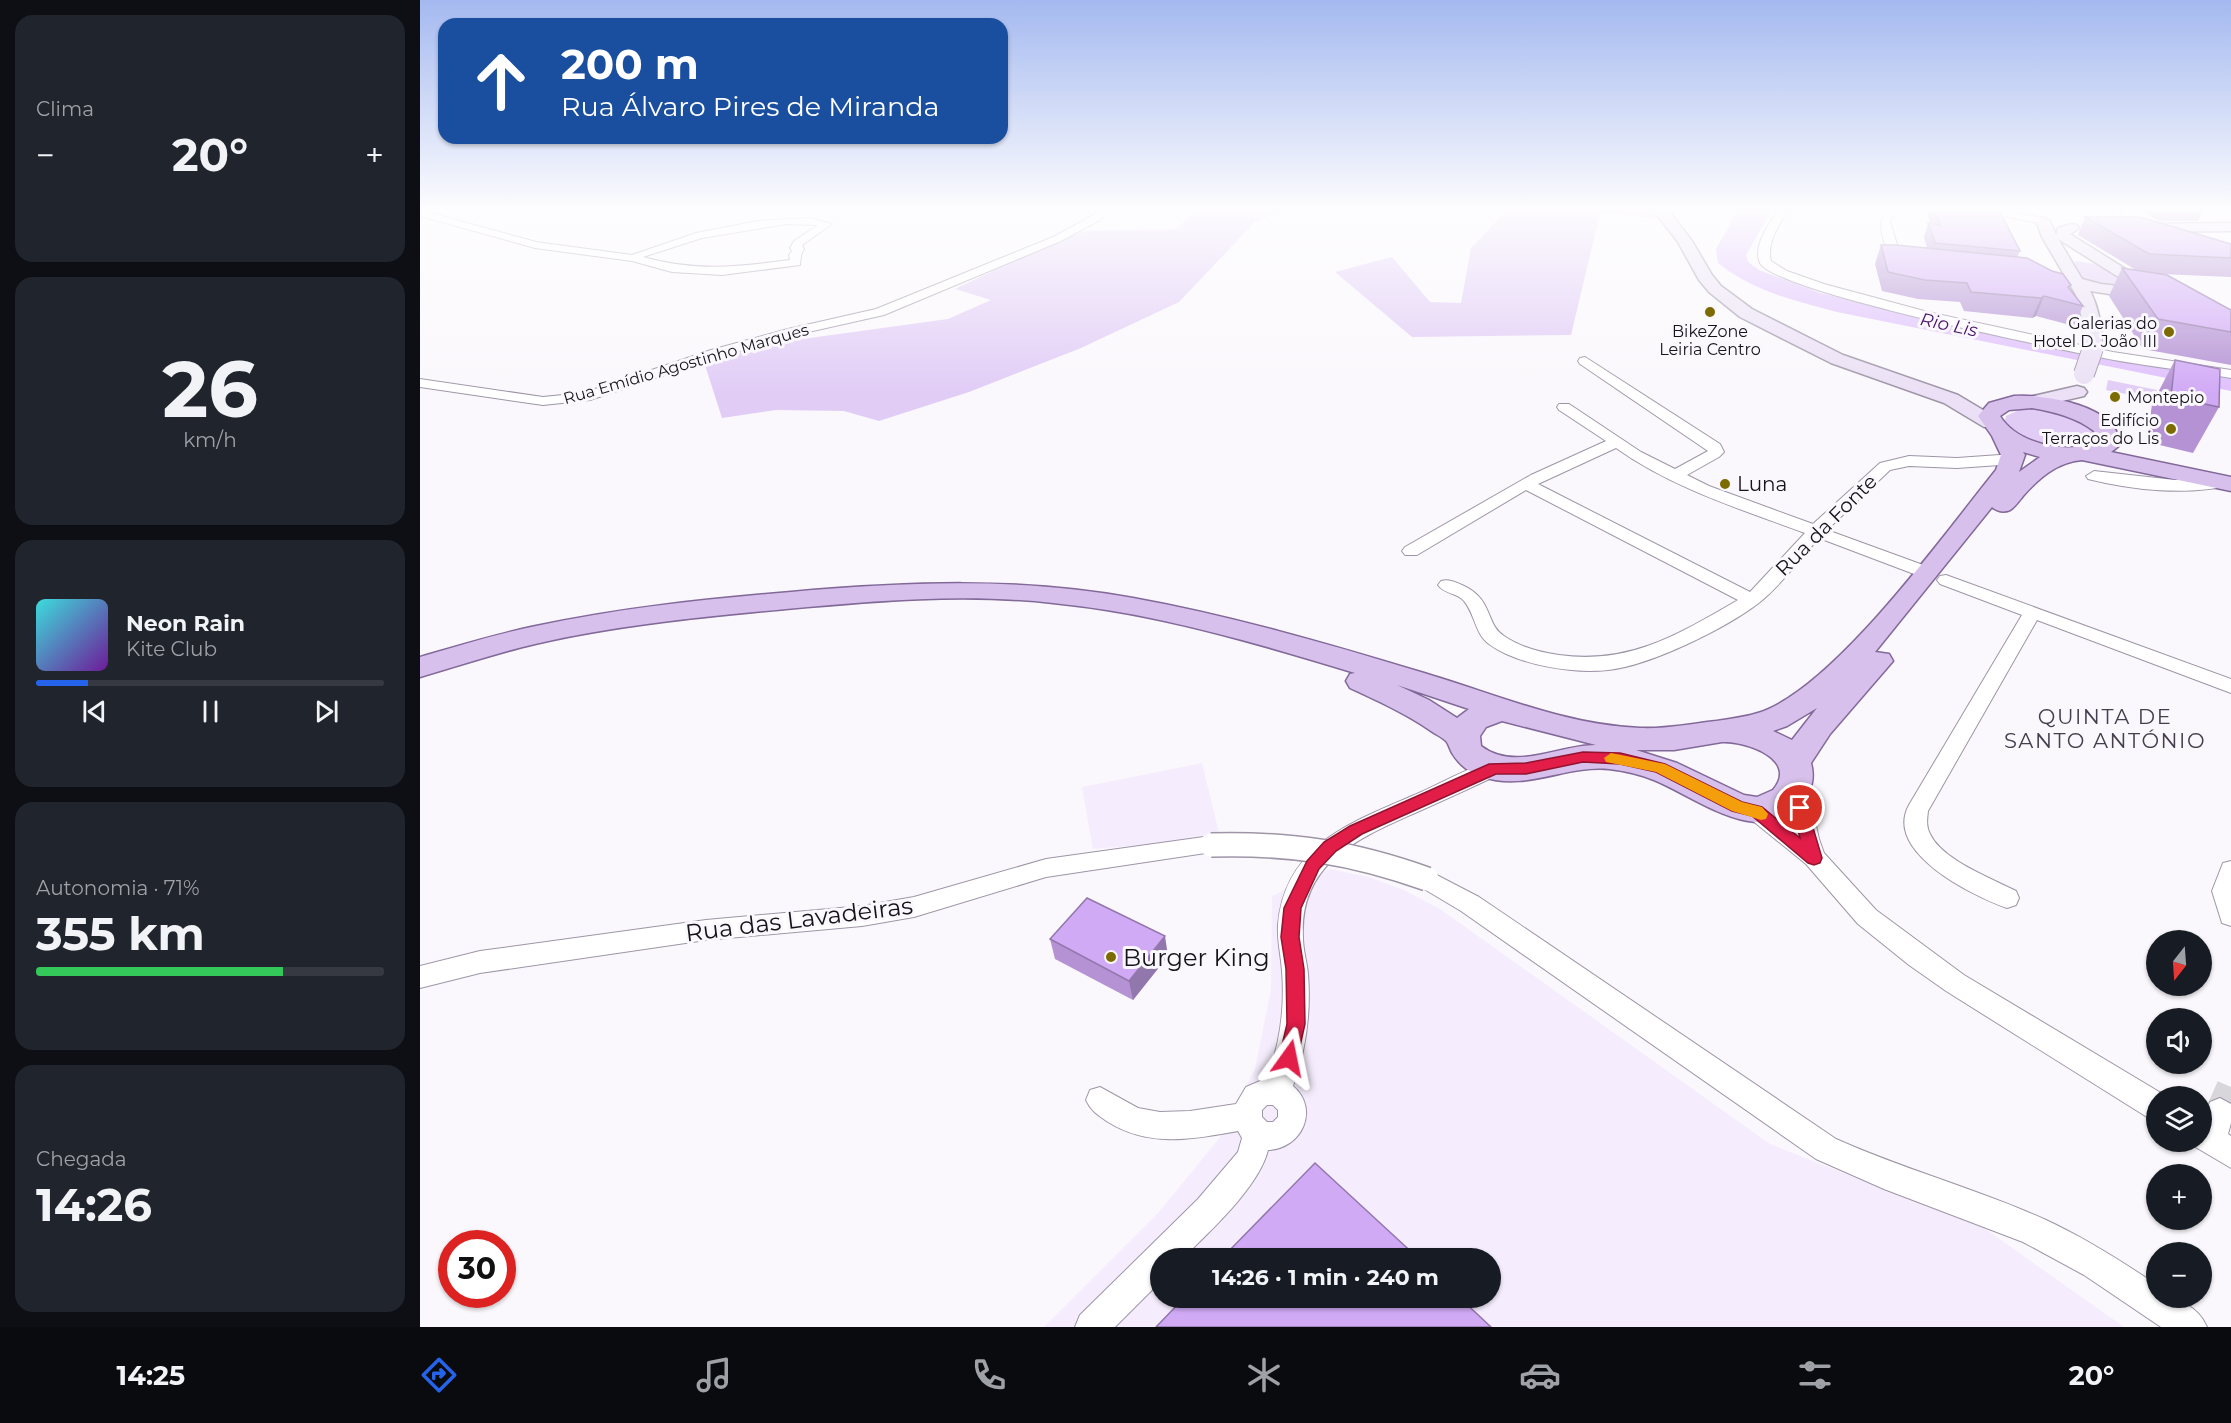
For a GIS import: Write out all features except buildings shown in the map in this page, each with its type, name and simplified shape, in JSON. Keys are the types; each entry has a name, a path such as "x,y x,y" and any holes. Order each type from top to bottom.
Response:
{"main road":[{"path":"420,679 500,655 558,642 668,626 882,606 949,604 1071,611 1138,622 1255,647 1385,691 1418,707 1463,742 1471,756 1494,768 1509,770 1526,768 1583,757 1620,759 1660,767 1738,807 1756,811 1776,807 1819,726 1931,601 1937,576 2008,471 2014,459 2012,450 1989,416 1992,410 2021,403 2065,408 2155,450 2229,479"},
{"path":"1997,428 2031,447 2082,461 2108,445 2110,439 2101,426"},
{"path":"420,667 501,643 553,631 659,615 857,595 965,590 1013,591 1134,607 1245,631 1443,688 1502,710 1580,731 1635,739 1683,738 1727,731 1776,718 1801,704 1834,679 1937,576 2033,470 2051,458 2229,479"},
{"path":"1463,742 1464,730 1476,716 1488,711 1502,710"},
{"path":"1727,731 1748,734 1774,743 1795,773"}],"street":[{"path":"686,270 702,272 744,270"},
{"name":"Rua Emídio Agostinho Marques","path":"420,383 543,401 578,398 716,353 792,332 880,312 982,270"},
{"path":"1702,270 1715,289 1746,313 1792,338 1837,358 1951,399 1997,428"},
{"path":"1775,270 1791,278 1878,304 2065,346 2231,374"},
{"path":"2071,270 2092,323 2093,348 2081,383 2101,426"},
{"path":"2076,280 2077,270"},
{"path":"2076,280 2139,289 2115,270"},
{"path":"1585,361 1715,447 1714,454 1674,476"},
{"path":"1951,399 2021,403 2081,383"},
{"path":"1564,407 1586,420 1615,443 1674,476 1726,499 2231,686"},
{"path":"1411,551 1528,485 1593,451 1615,443"},
{"name":"Rua da Fonte","path":"1447,585 1469,595 1488,631 1503,644 1543,659 1589,664 1626,660 1665,647 1707,627 1751,600 1762,591 1816,531 1885,466 1909,461 1957,463 2014,459"},
{"path":"1528,485 1751,600"},
{"path":"2007,898 1935,858 1921,844 1913,821 2033,612"},
{"path":"1455,786 1463,742"},
{"path":"1276,1092 1287,1065 1296,1024 1295,969 1290,937 1292,908 1313,865 1330,846 1356,830 1494,768"},
{"path":"1795,773 1807,839 1814,858"},
{"path":"1756,811 1814,858 1867,917 1918,957 1955,983 2146,1100"},
{"name":"Rua das Lavadeiras","path":"420,977 480,962 706,930 862,916 914,907 1046,868 1211,845 1252,843 1316,847 1355,855 1427,879 1470,904 1826,1149 1854,1163 1968,1203 2063,1245 2190,1327"},
{"path":"2231,870 2224,891 2231,916"},
{"path":"1092,1327 1209,1210 1251,1160 1252,1124 1247,1109 1255,1097 1276,1092 1289,1101 1292,1107 1291,1122 1281,1133 1273,1135 1252,1124 1151,1124 1133,1120 1100,1100"}],"shaded area":[{"path":"995,270 1209,270 1179,302 1081,348 969,392 879,421 844,411 776,410 722,418 704,362 766,344 948,319 991,300 955,289"},
{"path":"1343,270 1403,270 1430,302 1461,303 1467,270 1586,270 1571,335 1412,337 1335,272"},
{"path":"2076,270 2108,270 2131,284 2129,288 2089,283"},
{"path":"2108,380 2157,390 2156,400 2106,390"},
{"path":"2021,409 2052,411 2074,417 2091,428 2097,436 2094,442 2072,448 2046,446 2033,442 2012,430 2005,421 2006,416"},
{"path":"1202,763 1219,833 1155,844 1093,849 1082,787"},
{"path":"1330,869 1369,877 1406,891 1440,909 1770,1144 1984,1228 2124,1327 1044,1327 1159,1212 1221,1136 1255,1069 1271,989 1272,896"}],"water":[{"name":"Rio Lis","path":"1727,270 1759,270 1820,293 2070,348 2231,376 2231,391 1837,312 1775,294"}],"tunnel":[{"path":"2220,1112 2231,1087"}],"slow traffic":[{"path":"1611,758 1660,767 1738,807 1761,814"}],"place":[{"name":"BikeZone Leiria Centro","path":"1710,312"},
{"name":"Galerias do Hotel D. João III","path":"2169,332"},
{"name":"Montepio","path":"2115,397"},
{"name":"Edifício Terraços do Lis","path":"2171,429"},
{"name":"Luna","path":"1725,484"},
{"name":"Burger King","path":"1111,957"}],"district":[{"name":"QUINTA DE SANTO ANTÓNIO","path":"2105,728"}],"route":[{"path":"1289,1058 1296,1024 1297,995 1290,937 1292,908 1313,865 1330,846 1356,830 1494,768 1509,770 1526,768 1583,757 1620,759 1660,767 1738,807 1756,811 1814,858 1800,808"}]}
